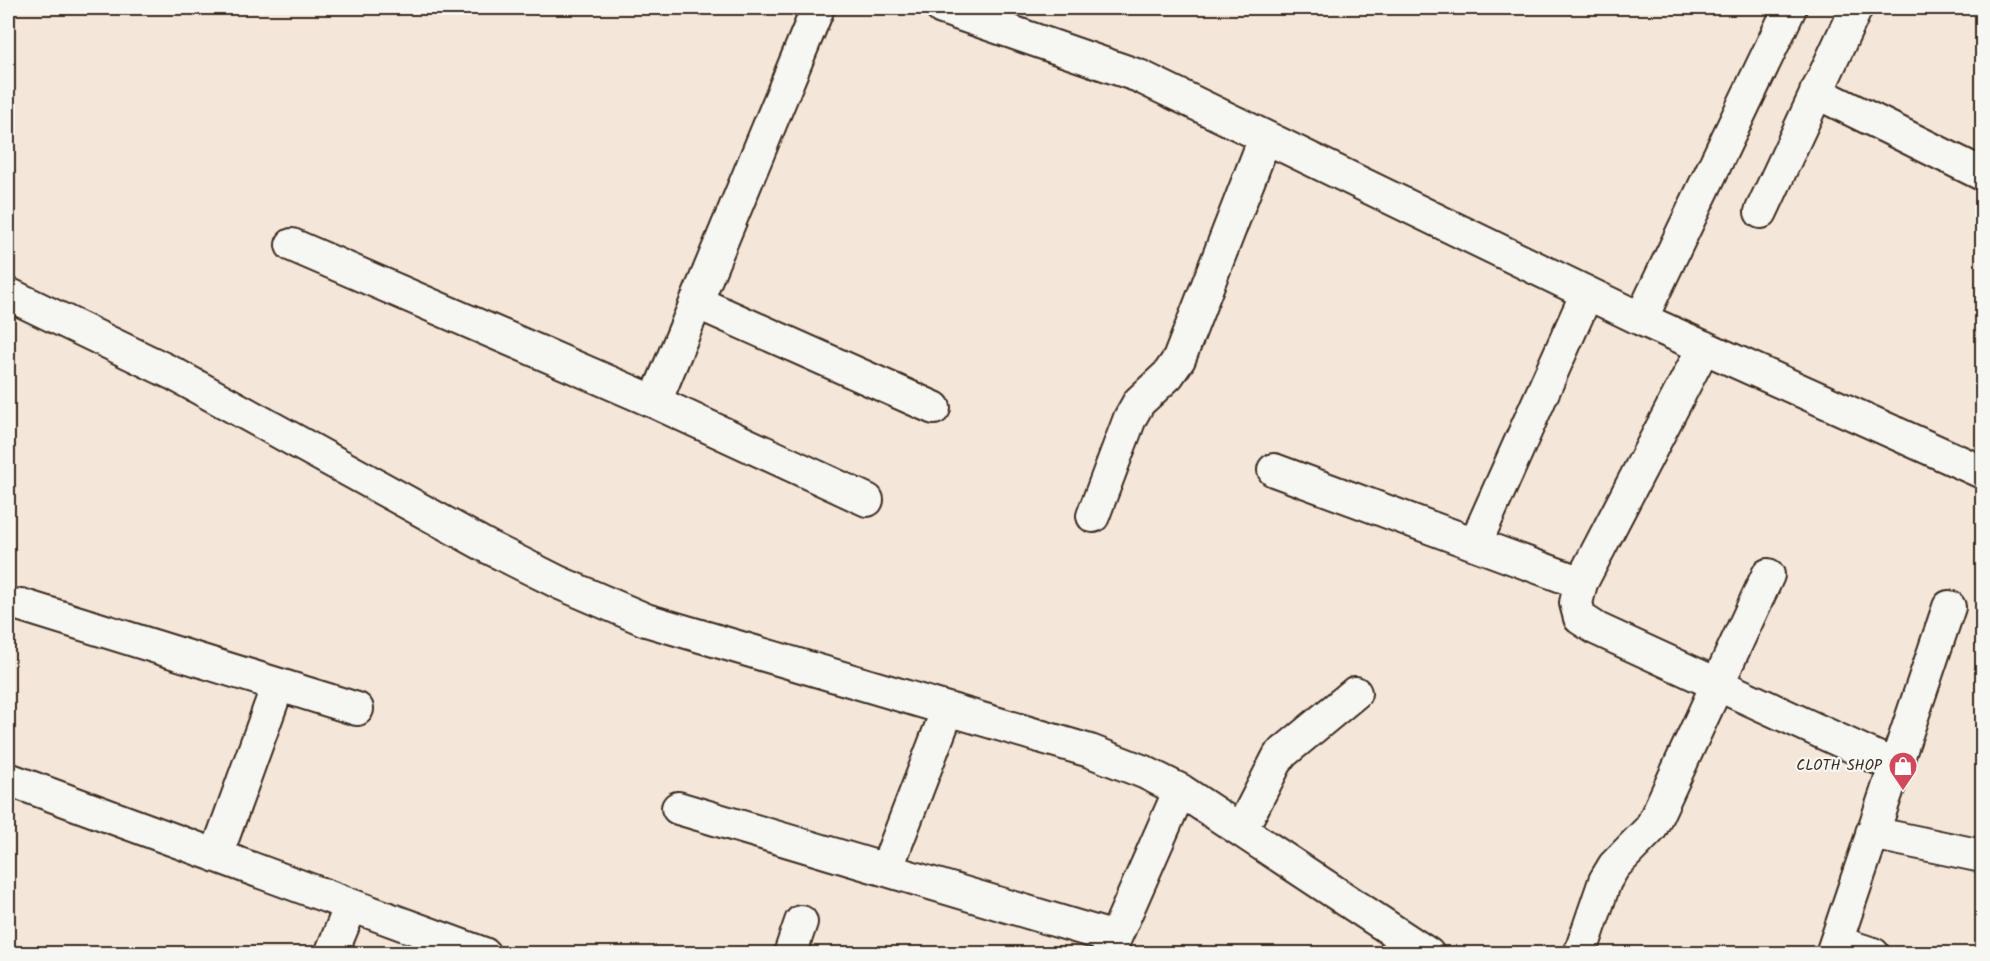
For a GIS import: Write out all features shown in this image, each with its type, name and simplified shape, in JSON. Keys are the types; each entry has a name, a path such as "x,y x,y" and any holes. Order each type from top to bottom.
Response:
{"street":[{"path":"656,402 818,8"},
{"path":"942,8 1139,76 1641,319 1983,472"},
{"path":"1641,319 1790,8"},
{"path":"1761,212 1856,8"},
{"path":"1816,92 1983,174"},
{"path":"1092,516 1130,417 1139,402 1168,375 1179,358 1265,138"},
{"path":"292,245 656,402 867,500"},
{"path":"1475,544 1587,293"},
{"path":"8,294 174,374 408,505 560,583 646,620 1090,751 1144,772 1180,790 1428,954"},
{"path":"696,302 934,408"},
{"path":"1704,347 1581,583 1576,603 1580,618 1597,629 1895,766"},
{"path":"1274,470 1581,583"},
{"path":"1580,954 1605,881 1614,866 1651,828 1720,684 1768,575"},
{"path":"21,605 357,709"},
{"path":"1874,954 1834,948 1949,607"},
{"path":"216,856 278,685"},
{"path":"1241,830 1278,756 1355,693"},
{"path":"886,870 948,709"},
{"path":"8,779 484,954"},
{"path":"678,808 886,870 1112,946 1180,790"},
{"path":"1872,833 1983,856"},
{"path":"331,954 351,906"},
{"path":"790,954 801,922"}],"place":[{"name":"CLOTH SHOP","path":"1903,792"}]}
